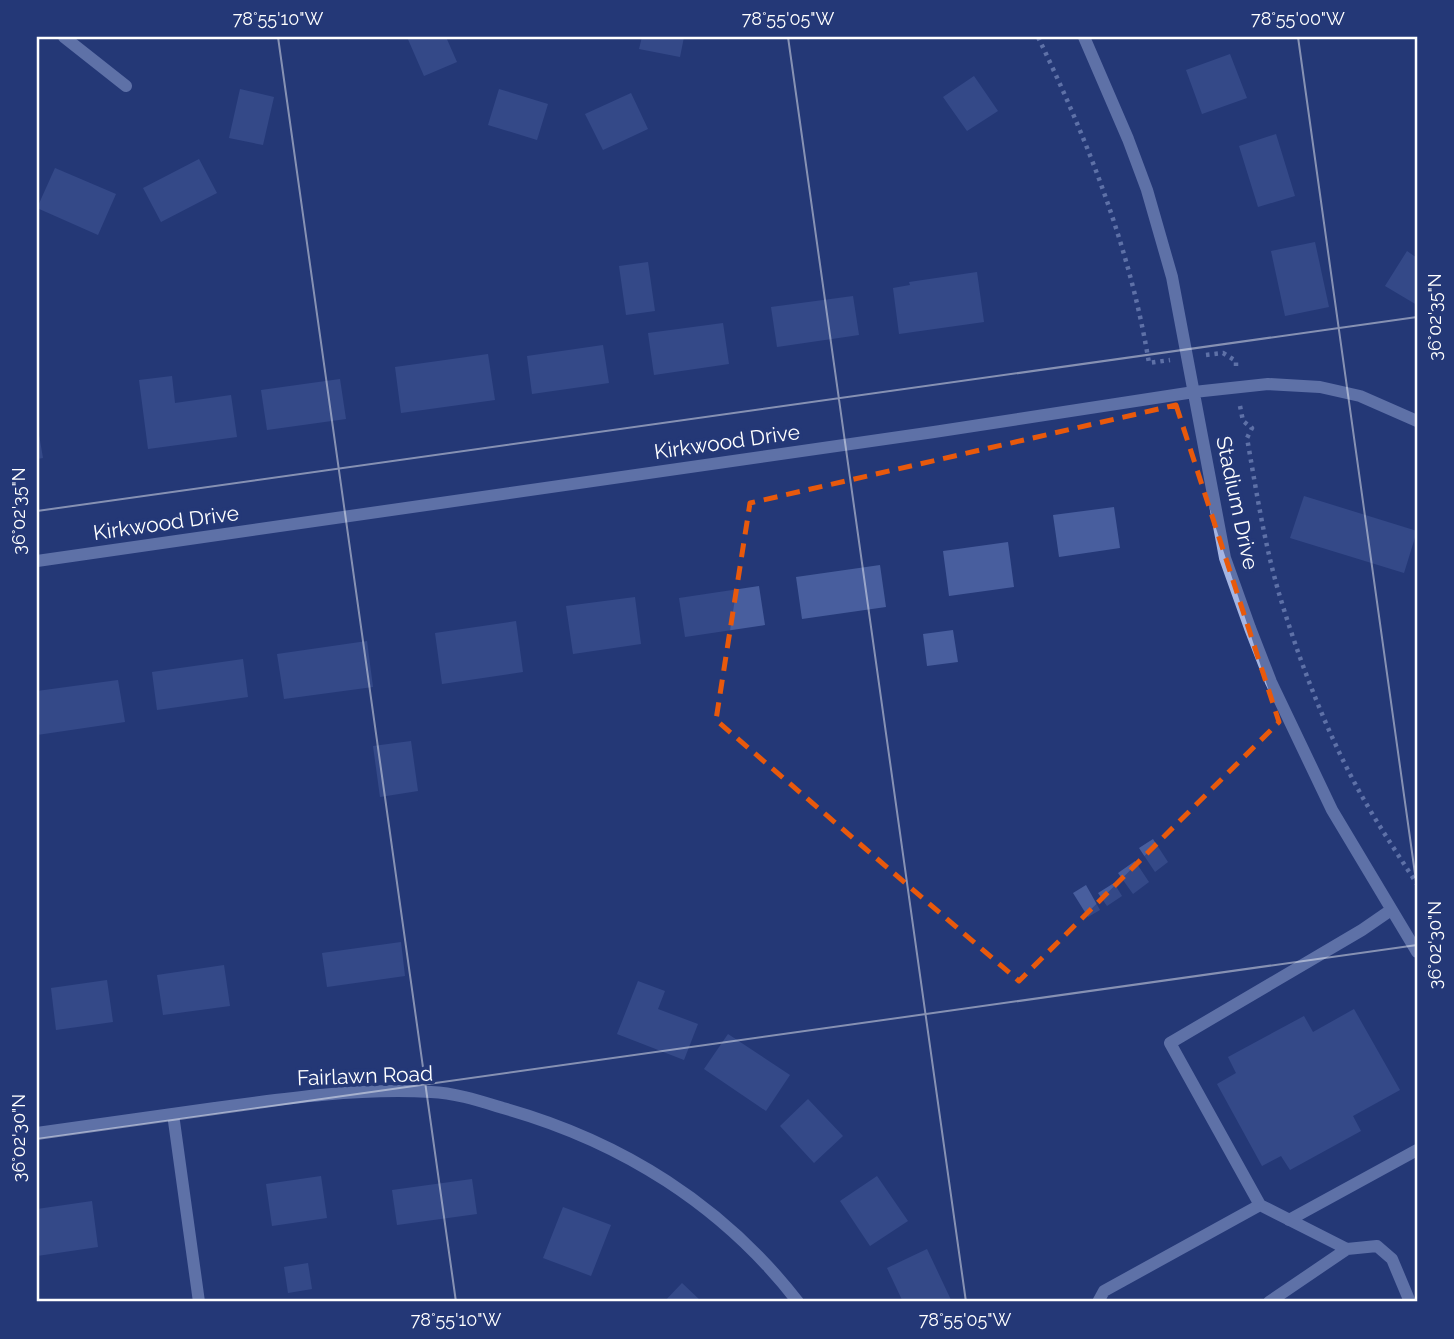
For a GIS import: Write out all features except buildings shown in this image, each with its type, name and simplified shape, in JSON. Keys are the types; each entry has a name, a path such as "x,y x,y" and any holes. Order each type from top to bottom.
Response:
{"street":[{"path":"64,37 126,86"},
{"name":"Stadium Drive","path":"1084,37 1147,190 1172,277 1225,558 1250,628 1271,682 1332,810 1417,952"},
{"name":"Kirkwood Drive","path":"37,561 1194,392 1268,384 1320,387 1360,396 1417,421"},
{"path":"1347,1249 1260,1205 1170,1044 1391,910"},
{"name":"Fairlawn Road","path":"37,1133 302,1096 359,1091 455,1095 537,1117 638,1161 689,1195 757,1252 798,1302"},
{"path":"173,1114 199,1302"},
{"path":"1289,1220 1417,1150"},
{"path":"1098,1302 1104,1290 1260,1205"},
{"path":"1269,1302 1347,1249 1377,1246 1392,1259 1410,1302"}],"highlighted area":[{"path":"1176,405 1279,722 1019,981 716,720 750,503"}]}
